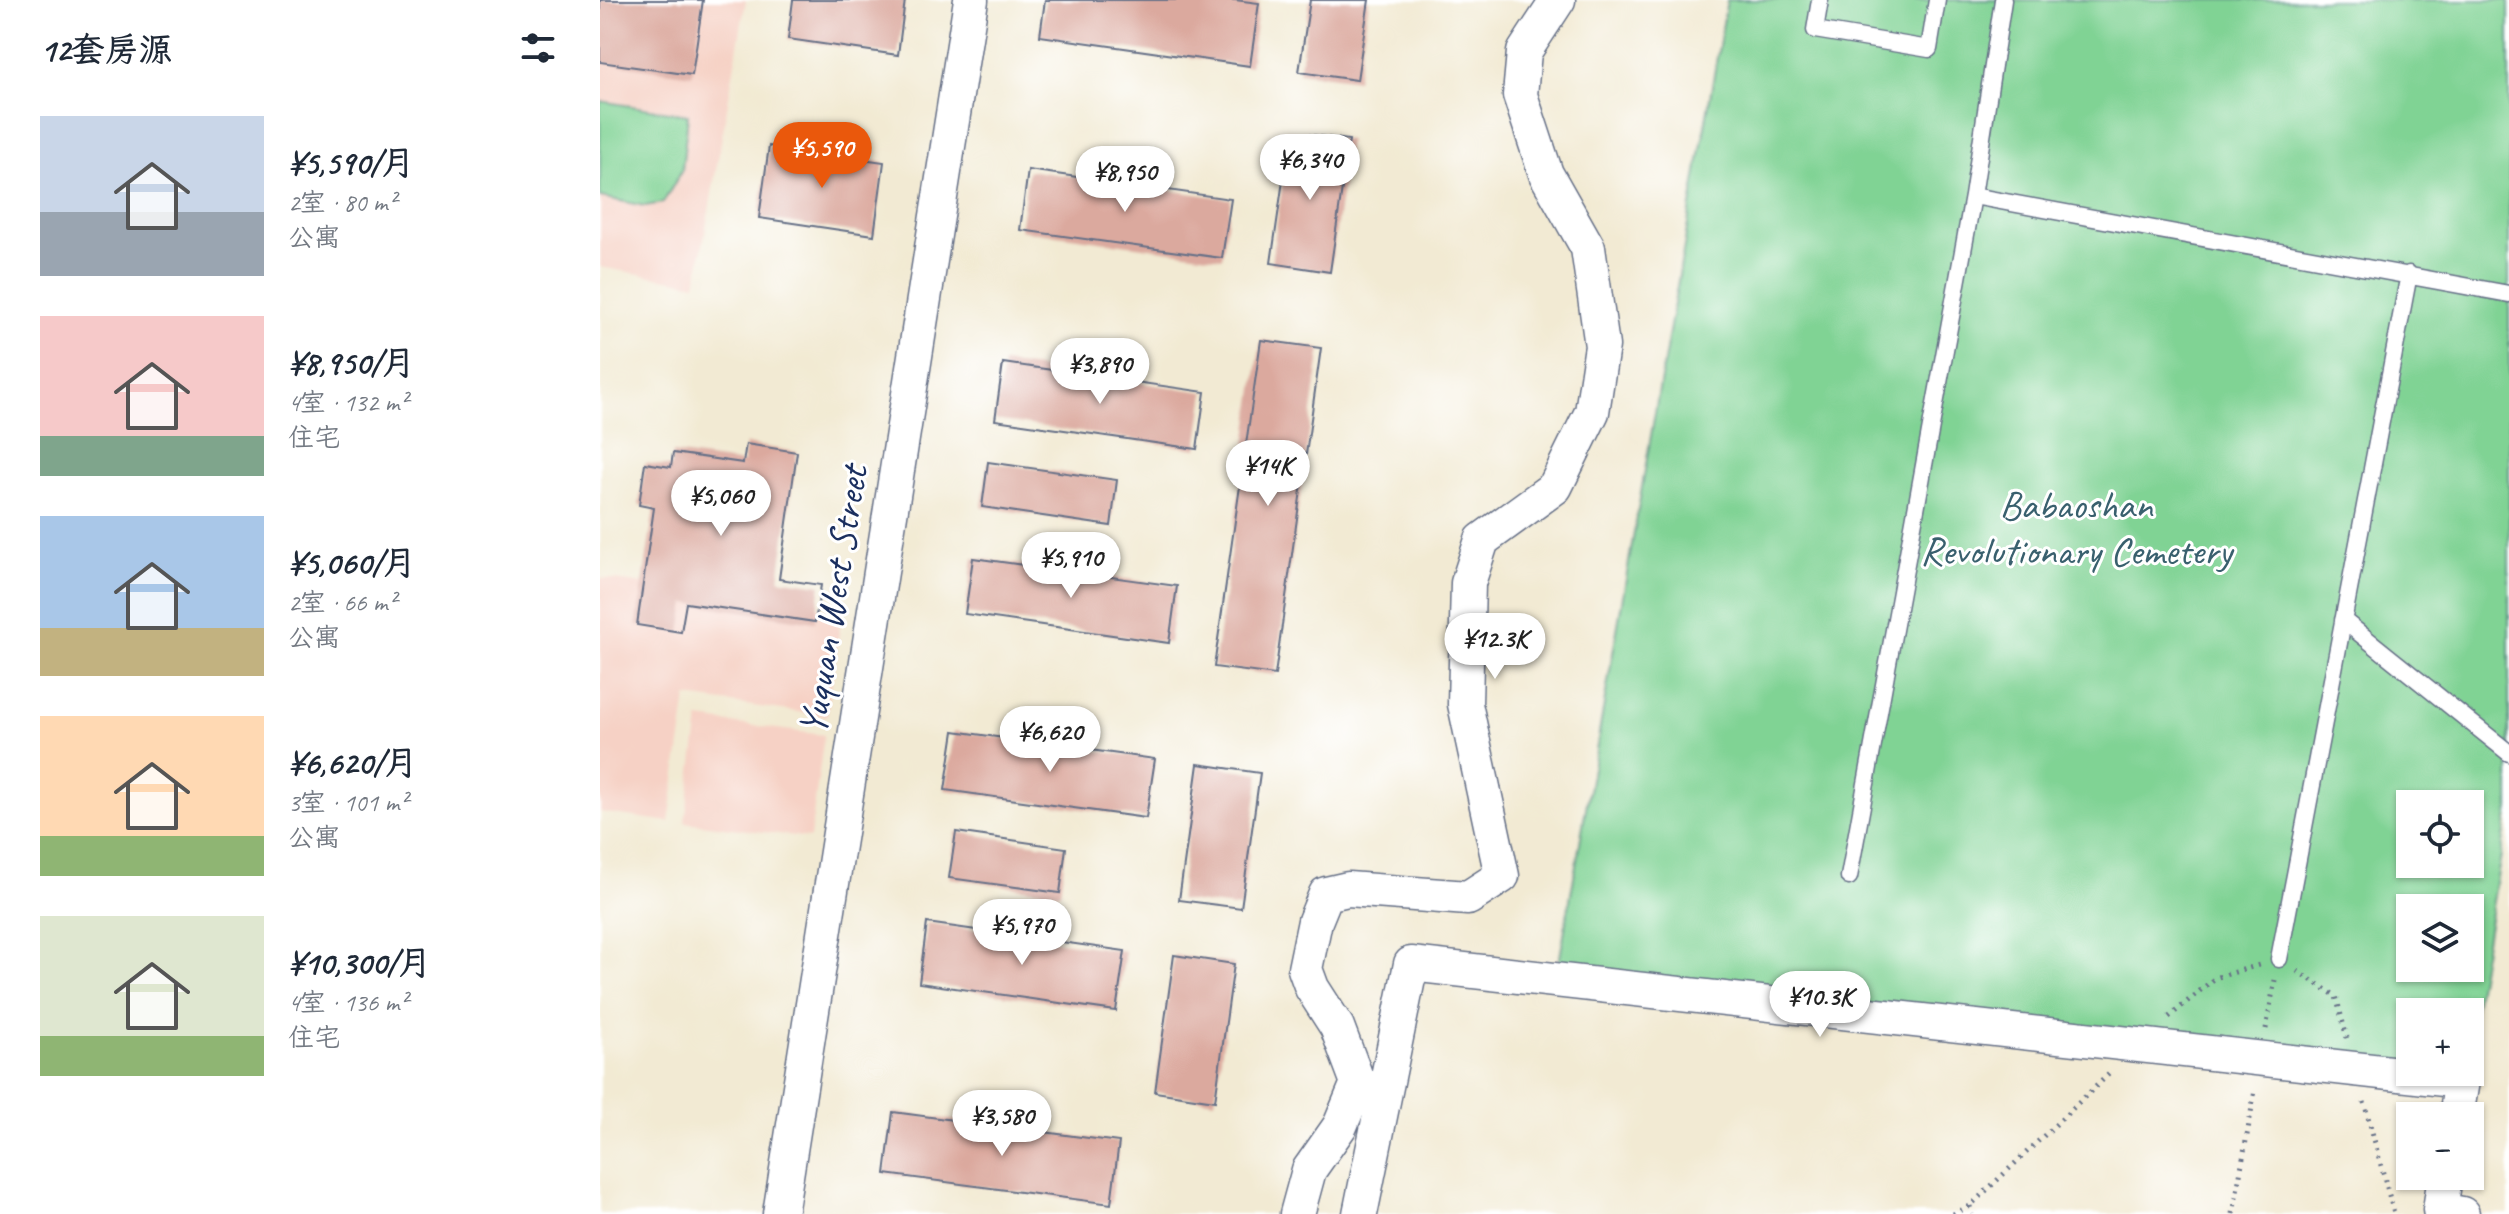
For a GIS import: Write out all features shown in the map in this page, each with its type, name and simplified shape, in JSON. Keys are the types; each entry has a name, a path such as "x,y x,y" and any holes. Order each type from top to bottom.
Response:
{"street":[{"name":"Yuquan West Street","path":"780,1214 971,0"},
{"path":"1297,1214 1309,1170 1340,1126 1358,1083 1337,1027 1312,988 1305,969 1315,921 1326,894 1348,889 1468,898 1502,876 1465,704 1468,583 1482,540 1555,487 1592,412 1602,346 1588,248 1546,174 1520,95 1524,52 1558,0"},
{"path":"1360,1214 1411,964 2462,1081 2458,1102"},
{"path":"2443,1190 2440,1210 2462,1214"}],"lane":[{"path":"1820,0 1815,30 1929,49 1937,0"},
{"path":"1849,877 1973,196 2003,0"},
{"path":"1973,196 2509,294"},
{"path":"2279,959 2409,274"},
{"path":"2343,620 2509,753"}],"path":[{"path":"1970,1206 1972,1214"}],"shaded area":[{"path":"600,0 746,0 696,284 600,267"},
{"path":"600,578 842,611 827,716 687,697 669,822 600,812"},
{"path":"699,719 824,735 810,838 685,822"}],"green space":[{"name":"Babaoshan Revolutionary Cemetery","path":"1727,0 2509,0 2509,809 2484,953 2484,894 2396,894 2396,982 2479,982 2476,998 2396,998 2396,1070 1556,980"},
{"path":"600,101 688,115 682,170 663,203 645,206 600,197"}],"building":[{"path":"600,0 703,0 692,75 600,62"},
{"path":"793,0 905,0 898,55 788,39"},
{"path":"1045,0 1235,0 1259,3 1250,66 1040,36"},
{"path":"1310,0 1369,0 1357,80 1299,72"},
{"path":"1290,132 1349,140 1330,272 1271,263"},
{"path":"769,146 884,162 874,235 759,218"},
{"path":"1028,170 1231,199 1222,258 1020,230"},
{"path":"1261,340 1321,348 1275,675 1214,667"},
{"path":"1003,363 1205,392 1197,449 995,420"},
{"path":"746,444 797,452 779,579 821,585 815,622 686,603 681,632 637,625 654,508 639,505 645,463 671,467 673,453 743,463"},
{"path":"988,462 1117,480 1111,526 982,507"},
{"path":"973,558 1177,586 1169,643 965,614"},
{"path":"954,731 1155,759 1146,818 945,790"},
{"path":"1198,764 1260,773 1241,908 1179,900"},
{"path":"956,832 1066,848 1060,893 949,878"},
{"path":"927,923 1125,951 1116,1011 919,983"},
{"path":"1174,955 1234,964 1215,1101 1155,1092"},
{"path":"893,1112 1119,1142 1111,1204 885,1174"}]}
